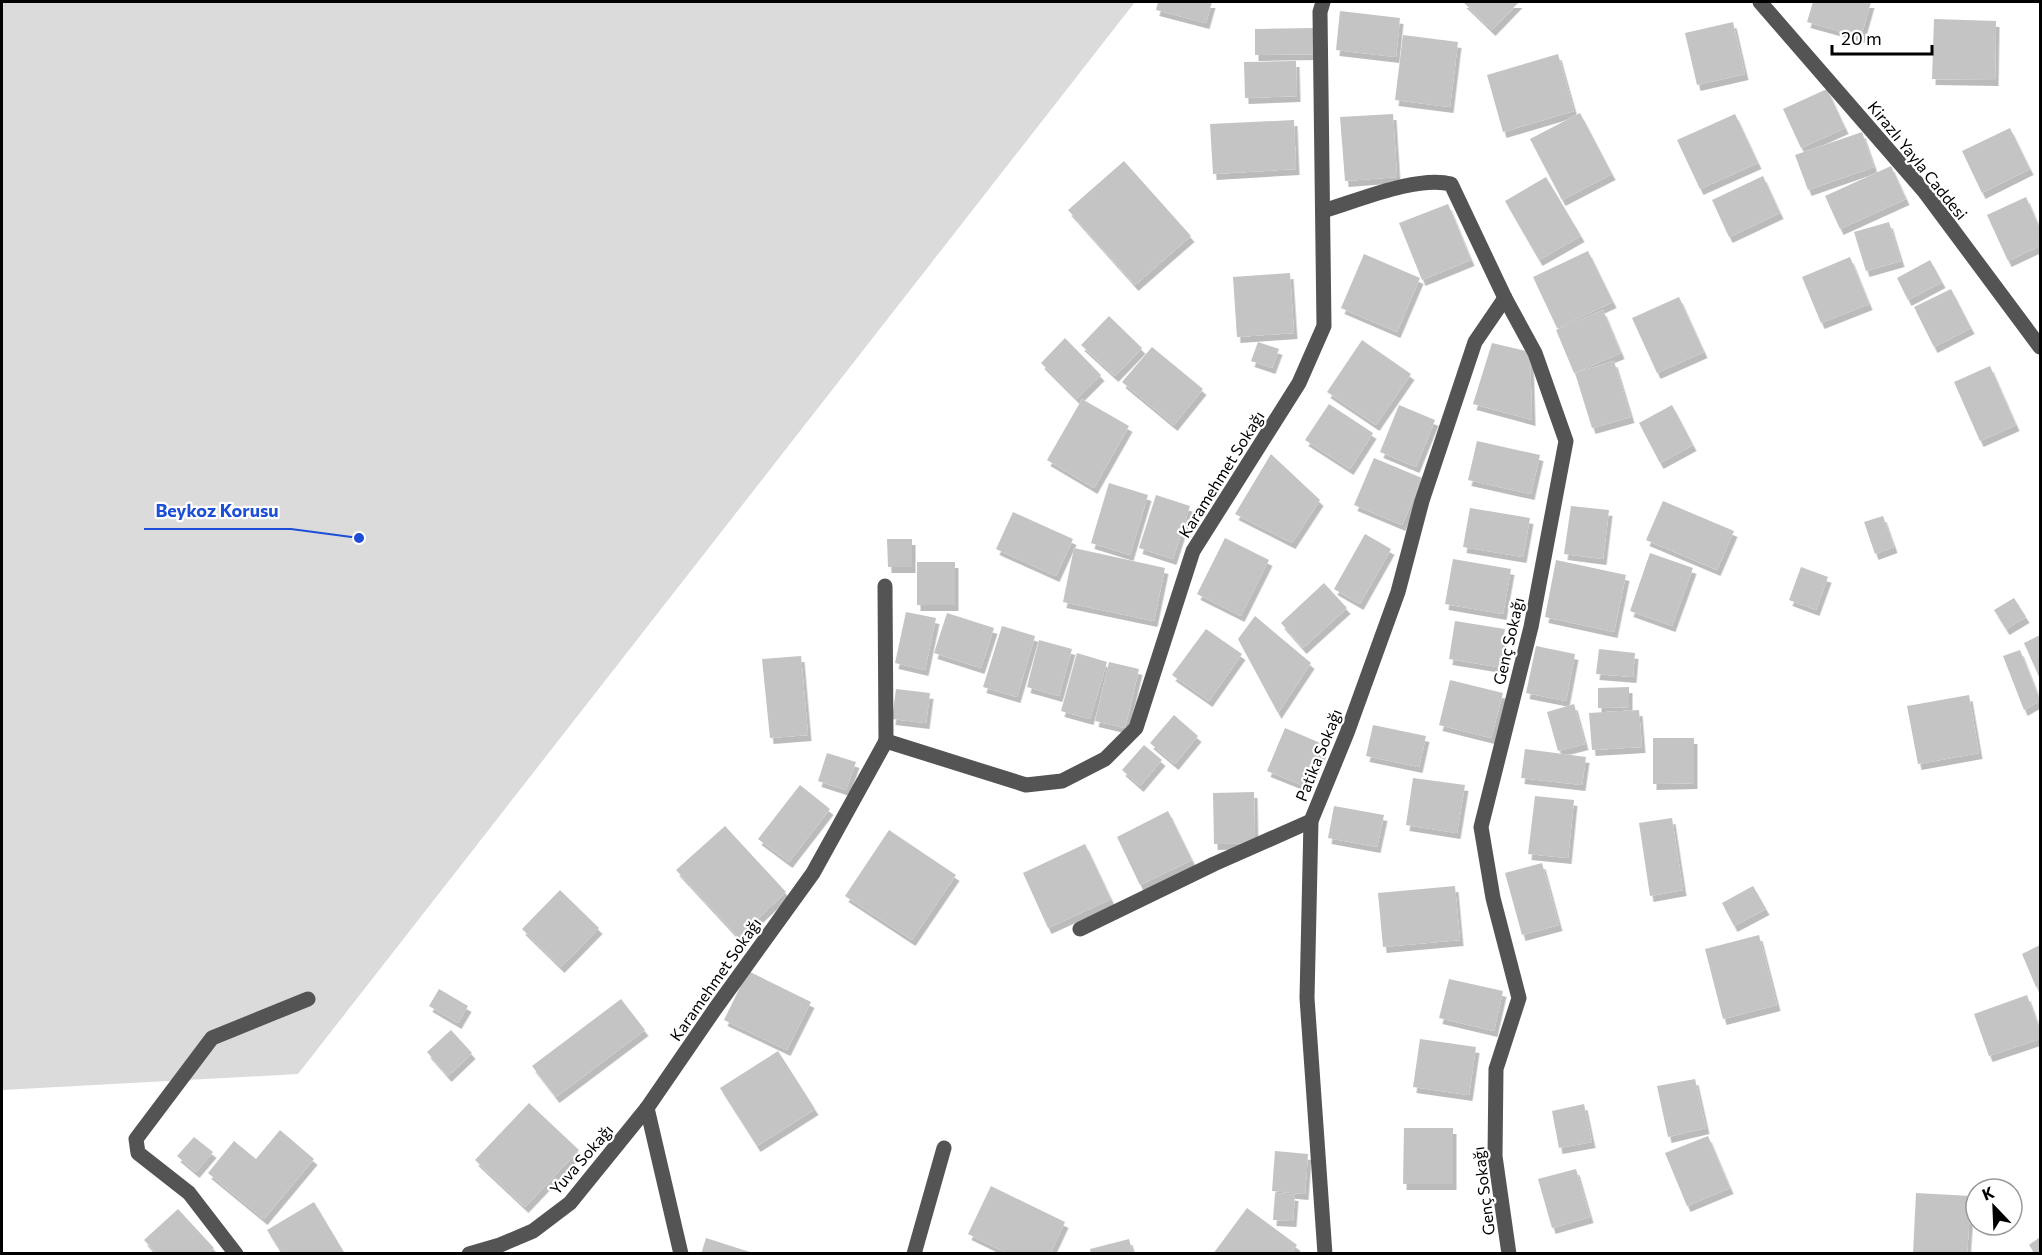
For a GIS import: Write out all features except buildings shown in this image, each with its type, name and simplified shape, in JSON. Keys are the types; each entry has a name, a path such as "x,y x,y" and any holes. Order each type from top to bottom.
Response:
{"street":[{"name":"Karamehmet Sokağı","path":"886,741 1026,785 1062,781 1104,759 1136,728 1193,551 1299,383 1324,326 1320,12 1323,2"},
{"name":"Kirazlı Yayla Caddesi","path":"1760,2 1924,191 2040,347"},
{"name":"Genç Sokağı","path":"1323,212 1417,184 1441,181 1451,184 1534,353 1566,441 1531,627 1481,827 1493,898 1519,998 1496,1069 1495,1156 1509,1254"},
{"name":"Patika Sokağı","path":"1325,1254 1307,998 1311,821 1347,733 1398,592 1422,501 1475,342 1505,298"},
{"name":"Karamehmet Sokağı","path":"647,1108 813,873 886,741 885,586"},
{"path":"1080,929 1214,864 1311,821"},
{"path":"236,1254 189,1193 138,1153 136,1139 212,1038 308,999"},
{"path":"647,1108 681,1254"},
{"name":"Yuva Sokağı","path":"469,1254 500,1245 533,1231 570,1203 647,1108"},
{"path":"914,1254 944,1148"}],"shaded area":[{"path":"2,2 1135,2 298,1074 2,1090"}],"place":[{"name":"Beykoz Korusu","path":"359,538"}]}
